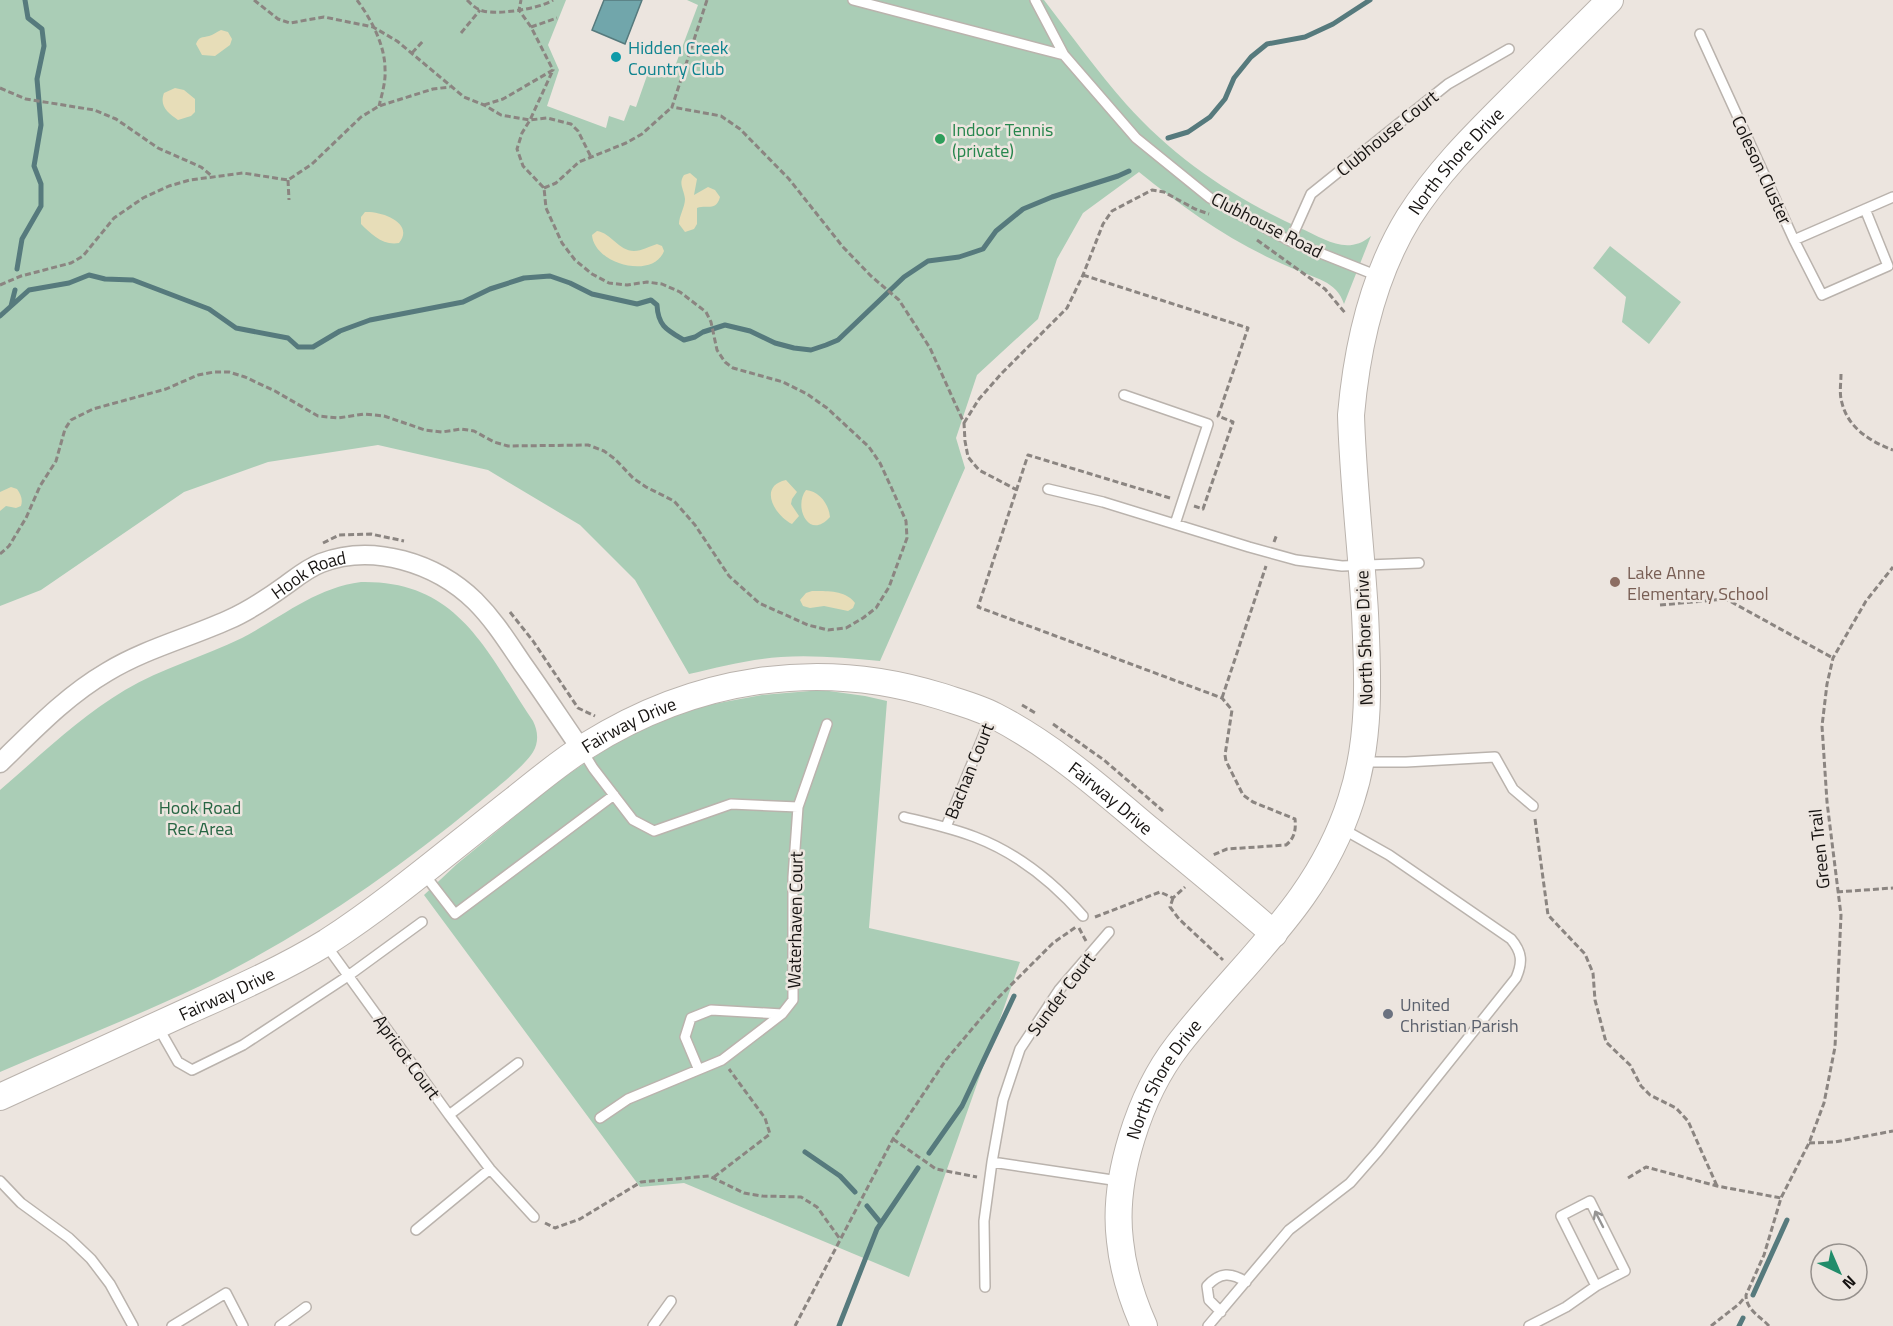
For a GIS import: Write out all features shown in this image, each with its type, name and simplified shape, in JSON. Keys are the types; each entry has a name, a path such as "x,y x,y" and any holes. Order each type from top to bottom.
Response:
{"street":[{"name":"North Shore Drive","path":"1144,1326 1135,1307 1119,1239 1122,1181 1136,1127 1158,1077 1178,1046 1274,934 1299,903 1320,871 1352,799 1361,762 1369,686 1352,416 1355,373 1362,331 1380,277 1408,218 1454,156 1610,0"},
{"name":"Hook Road","path":"0,763 46,717 108,671 142,654 230,620 261,603 305,571 319,564 341,556 364,554 386,556 413,563 443,578 473,599 492,619 581,749"},
{"name":"Fairway Drive","path":"0,1096 257,980 325,943 581,749 614,728 653,709 695,694 736,684 779,678 828,676 874,680 918,689 992,714 1035,739 1074,766 1274,934"}],"lane":[{"path":"853,0 1064,55"},
{"name":"Clubhouse Road","path":"1035,0 1064,55 1136,138 1210,198 1290,241 1380,277"},
{"name":"Coleson Cluster","path":"1700,33 1794,240 1893,196"},
{"name":"Clubhouse Court","path":"1290,241 1311,194 1448,84 1509,49"},
{"path":"1794,240 1822,295 1888,266 1865,209"},
{"path":"1124,395 1208,424 1174,524"},
{"path":"1048,489 1103,502 1271,553 1318,564 1362,566 1419,563"},
{"name":"Bachan Court","path":"946,827 992,714"},
{"name":"Waterhaven Court","path":"600,1118 628,1099 698,1068 722,1060 782,1014 793,1000 793,877 798,807 827,724"},
{"path":"581,749 633,820 654,831 731,804 798,807"},
{"path":"1361,762 1495,757 1513,789 1533,806"},
{"path":"422,871 455,914 614,795"},
{"name":"Bachan Court","path":"904,817 946,827 977,838 1022,862 1040,875 1085,918"},
{"path":"1208,1326 1289,1230 1350,1183 1378,1151 1516,978 1521,967 1521,955 1512,939 1389,855 1341,828"},
{"path":"157,1025 178,1062 192,1070 243,1045 348,976 422,922"},
{"name":"Sunder Court","path":"985,1287 984,1221 992,1162 1003,1100 1020,1048 1059,990 1109,932"},
{"name":"Apricot Court","path":"325,943 490,1169 534,1217"},
{"path":"698,1068 686,1037 691,1018 711,1010 782,1014"},
{"path":"449,1115 518,1063"},
{"path":"992,1162 1122,1181"},
{"path":"416,1230 490,1169"},
{"path":"0,1181 21,1203 69,1238 91,1259 110,1284 133,1326"},
{"path":"1529,1326 1625,1271 1590,1201 1561,1216 1596,1286"},
{"path":"1221,1312 1209,1300 1207,1286 1215,1277 1226,1274 1237,1276 1246,1282"},
{"path":"172,1326 226,1293 243,1326"},
{"path":"653,1326 671,1302"},
{"path":"280,1326 306,1307"}],"path":[{"path":"254,0 278,20 290,23 324,16 373,27 397,41 464,97 501,115 530,120 547,118 571,124 578,130 591,157"},
{"path":"357,0 373,27 386,68 379,105"},
{"path":"467,0 480,10 490,13 536,8 553,0"},
{"path":"521,0 519,10 531,27 553,70"},
{"path":"544,188 556,183 579,162 642,134 672,107 707,0"},
{"path":"461,33 480,10"},
{"path":"531,27 557,18"},
{"path":"412,53 424,40"},
{"path":"484,105 513,94 553,70"},
{"path":"0,554 9,546 26,518 40,486 56,461 65,429 71,420 93,409 166,389 198,375 229,372 275,391 318,416 338,418 364,414 384,416 425,430 474,431 494,442 508,446 588,445 604,451 633,478 674,501 694,525 729,576 744,592 759,603 808,625 828,630 846,628 876,608 889,587 908,538 906,521 880,463 869,447 827,408 783,382 733,368 725,362 717,350 711,322 706,312 697,303 662,284 609,283 592,274 575,260 562,243 546,208 544,188 524,166 517,149 553,70"},
{"path":"0,285 21,276 71,263 82,256 114,218 143,198 169,186 243,173 288,180 312,164 361,117 379,105 433,89 450,87"},
{"path":"0,88 26,99 94,110 116,119 158,148 201,167 213,177"},
{"path":"672,107 720,116 740,129 789,179 843,247 898,300 930,348 964,423 968,457 978,470 1017,490"},
{"path":"288,180 289,200"},
{"path":"964,423 979,399 1001,374 1067,308 1103,224 1113,211 1152,190 1164,192 1195,209 1216,217"},
{"path":"1255,238 1325,289 1347,316"},
{"path":"1841,374 1841,402 1846,414 1857,429 1873,442 1893,450"},
{"path":"1019,483 978,607 1222,698 1232,710 1226,761 1243,795 1253,802 1295,819 1293,837 1286,845 1227,849 1212,856 1205,850"},
{"path":"314,547 339,535 371,534 409,543"},
{"path":"1222,698 1277,534"},
{"name":"Green Trail","path":"1746,1295 1764,1255 1781,1198 1809,1143 1824,1103 1835,1047 1841,915 1827,802 1822,726 1833,658 1866,601 1893,567"},
{"path":"1660,606 1726,599 1833,658"},
{"path":"503,605 533,640 578,708 596,716"},
{"path":"1018,703 1072,736 1104,760 1169,816"},
{"path":"1533,806 1548,915 1585,954 1593,973 1595,1000 1606,1042 1630,1065 1641,1086 1650,1095 1676,1108 1688,1121 1717,1186"},
{"path":"1185,887 1173,898 1170,907 1179,919 1224,960"},
{"path":"1838,892 1893,888"},
{"path":"1085,918 1160,892 1173,898"},
{"path":"795,1326 893,1139 945,1060 998,998 1053,943 1078,926"},
{"path":"714,1177 770,1134 765,1118 722,1060"},
{"path":"1809,1143 1835,1142 1893,1131"},
{"path":"893,1139 936,1169 990,1179"},
{"path":"1628,1178 1646,1167 1717,1186 1781,1198"},
{"path":"534,1217 555,1228 580,1220 641,1182 714,1177 744,1193 801,1197 817,1207 840,1239"},
{"path":"1711,1326 1739,1304 1746,1295"},
{"path":"1746,1295 1746,1302 1752,1311 1769,1326"}],"green space":[{"name":"Hidden Creek Country Club","path":"0,0 566,0 548,45 559,70 547,106 606,128 609,116 624,121 630,105 636,107 649,70 671,77 698,5 687,0 1044,0 1126,104 1164,142 1207,175 1252,204 1327,241 1353,245 1371,236 1344,304 1341,296 1330,285 1273,260 1232,238 1194,214 1139,172 1083,213 1057,259 1038,319 977,375 956,438 965,468 880,661 781,657 746,661 689,674 635,580 580,525 488,470 378,445 268,462 184,492 41,590 0,606"},
{"path":"1610,246 1681,302 1649,344 1622,322 1626,297 1593,268"},
{"name":"Hook Road Rec Area","path":"361,582 395,585 423,593 446,607 466,624 500,669 533,721 537,740 529,758 412,856 309,926 200,986 0,1072 0,790 76,725 125,690 153,675 242,638 299,604 329,590"},
{"path":"822,690 887,701 869,928 1020,962 909,1277 684,1183 640,1187 424,895 457,864 558,781 614,744 640,730 697,707 762,695"}],"sand":[{"path":"221,30 228,32 232,39 230,45 215,56 202,55 196,44 198,40"},
{"path":"175,88 184,90 195,99 195,112 191,116 178,120 165,109 164,93"},
{"path":"690,173 697,179 694,195 708,187 715,190 720,197 714,206 697,208 697,224 694,229 685,232 679,224 685,199 681,181 684,175"},
{"path":"365,212 387,216 400,224 403,236 399,243 388,243 369,232 361,224 361,217"},
{"path":"597,231 629,250 640,250 657,244 662,246 664,251 658,260 648,265 625,265 603,254 595,245 592,235"},
{"path":"786,480 797,492 791,504 799,516 792,524 785,520 775,508 771,494 777,483"},
{"path":"11,487 20,493 21,506 16,508 6,506 0,511 0,492"},
{"path":"806,490 819,496 828,507 830,517 822,523 816,525 805,519 801,505"},
{"path":"812,591 841,593 855,603 848,611 824,606 810,608 803,606 800,600 806,593"}],"water":[{"name":"Hidden Creek Country Club","path":"604,0 642,0 625,44 592,30"}],"waterway":[{"path":"17,269 22,239 41,206 41,184 34,166 41,125 37,79 44,46 42,29 28,18 25,0"},
{"path":"1168,138 1188,132 1210,117 1225,99 1234,78 1251,57 1267,44 1305,37 1333,24 1370,0"},
{"path":"0,316 29,290 69,283 89,275 105,279 133,280 209,309 236,328 288,338 298,347 313,347 340,331 370,320 463,302 490,289 524,278 550,276 592,294 637,304 651,300 657,305 659,318 664,327 684,340 725,325 750,331 775,343 811,350 838,340 904,277 928,261 959,257 983,249 996,231 1023,209 1129,171"},
{"path":"11,306 15,290"},
{"path":"929,1153 962,1106 1014,996"},
{"path":"805,1152 840,1176 855,1192"},
{"path":"839,1326 877,1229 918,1168"},
{"path":"867,1206 881,1223"},
{"path":"1753,1295 1787,1220"},
{"path":"1739,1326 1743,1318"}],"place":[{"name":"Hidden Creek Country Club","path":"616,57"},
{"name":"Indoor Tennis (private)","path":"940,139"},
{"name":"Lake Anne Elementary School","path":"1615,582"},
{"name":"United Christian Parish","path":"1388,1014"}]}
